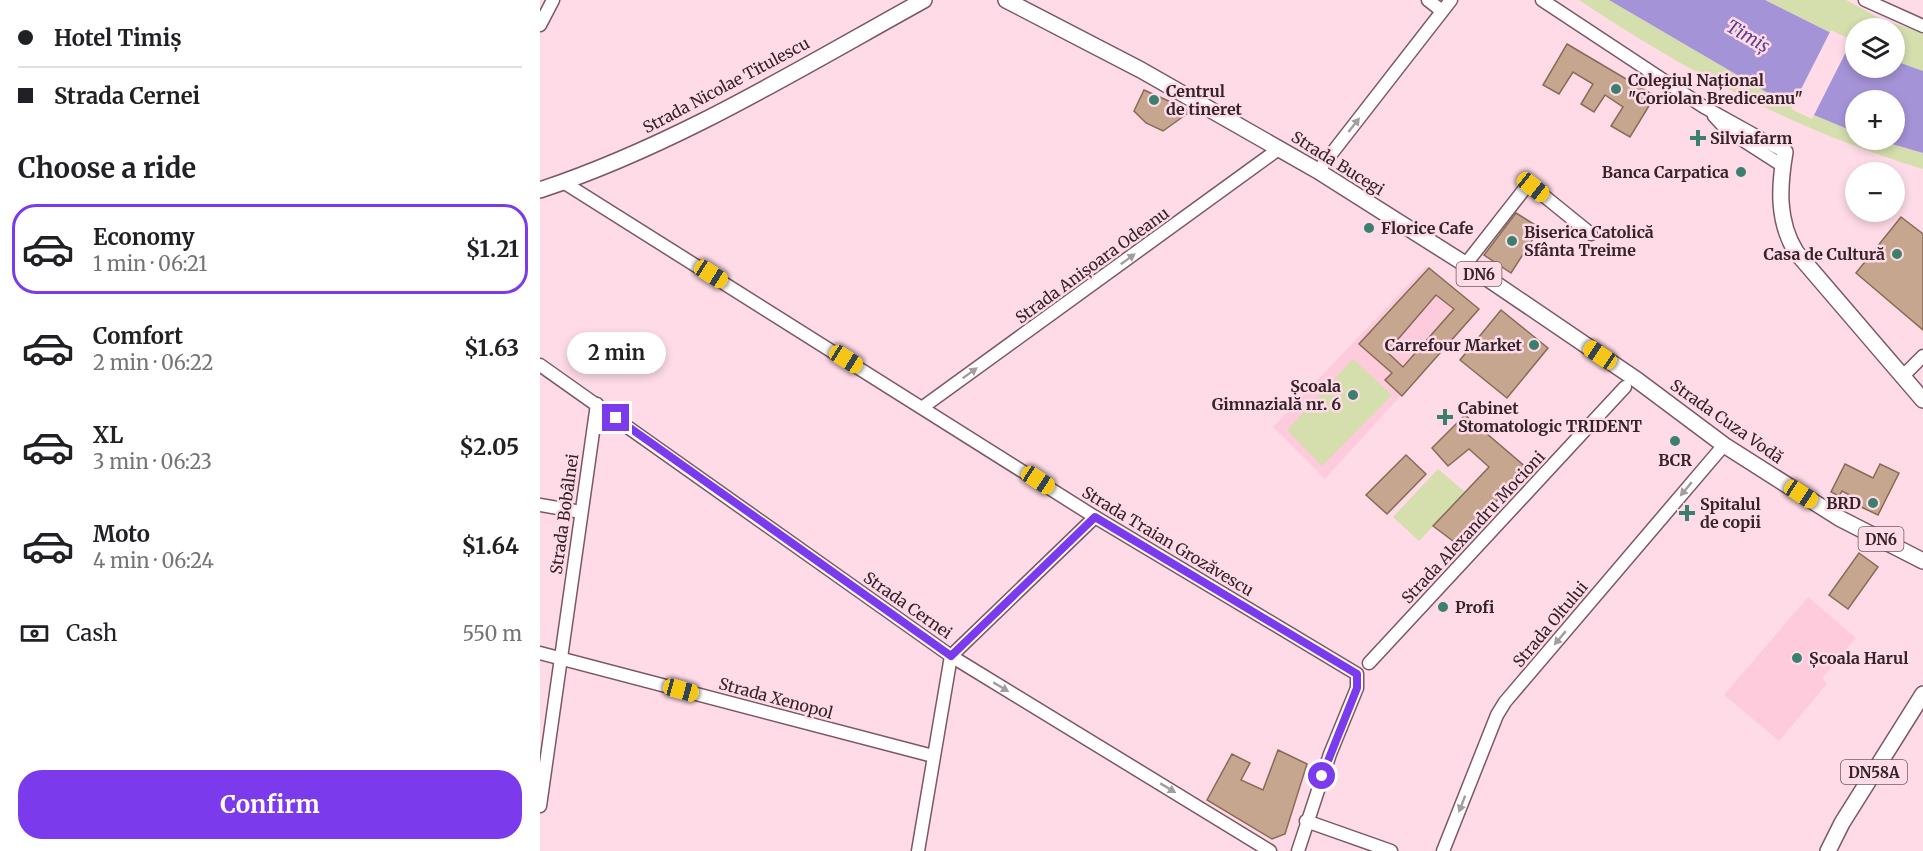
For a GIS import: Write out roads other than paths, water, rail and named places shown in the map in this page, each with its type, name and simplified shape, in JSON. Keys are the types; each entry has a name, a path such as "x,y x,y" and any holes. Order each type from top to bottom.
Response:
{"main road":[{"name":"Strada Nicolae Titulescu","path":"540,190 603,168 707,119 924,0"},
{"name":"Strada Bucegi","path":"1006,0 1141,70 1318,171 1465,265 1631,383"},
{"path":"1784,159 1781,205 1786,235 1796,252 1923,400"},
{"name":"Strada Cuza Vodă","path":"1631,383 1839,518 1923,561"},
{"name":"DN58A","path":"1828,851 1842,823 1923,694"}],"street":[{"path":"540,25 554,0"},
{"path":"1428,0 1442,11"},
{"path":"1318,171 1451,0"},
{"path":"1542,0 1704,107 1727,130 1784,159"},
{"path":"1865,0 1923,26"},
{"name":"Strada Anișoara Odeanu","path":"923,407 1280,148"},
{"name":"Strada Traian Grozăvescu","path":"563,182 1095,517 1359,677 1357,688 1306,821"},
{"path":"1465,265 1526,187 1533,187 1591,234"},
{"path":"1902,377 1923,356"},
{"name":"Strada Cernei","path":"540,365 951,656 1270,851"},
{"name":"Strada Alexandru Mocioni","path":"1369,663 1631,383"},
{"name":"Strada Bobâlnei","path":"540,806 543,768 597,404"},
{"name":"Strada Oltului","path":"1443,851 1497,715 1505,702 1724,445"},
{"path":"540,505 581,512"},
{"path":"918,851 951,656 1095,517"},
{"name":"Strada Xenopol","path":"540,653 933,756"},
{"path":"1298,851 1306,821 1390,851"}],"water":[{"name":"Timiș","path":"1609,0 1765,0 1845,40 1845,78 1905,78 1905,65 1923,71 1923,153 1905,148 1905,90 1845,90 1845,128 1787,104"}],"place":[{"name":"Colegiul Național \"Coriolan Brediceanu\"","path":"1616,89"},
{"name":"Centrul de tineret","path":"1154,100"},
{"name":"Silviafarm","path":"1698,138"},
{"name":"Banca Carpatica","path":"1741,172"},
{"name":"Florice Cafe","path":"1369,228"},
{"name":"Biserica Catolică Sfânta Treime","path":"1512,241"},
{"name":"Casa de Cultură","path":"1897,254"},
{"name":"Carrefour Market","path":"1534,345"},
{"name":"Școala Gimnazială nr. 6","path":"1353,395"},
{"name":"Cabinet Stomatologic TRIDENT","path":"1445,417"},
{"name":"BCR","path":"1675,441"},
{"name":"BRD","path":"1873,503"},
{"name":"Spitalul de copii","path":"1687,513"},
{"name":"Profi","path":"1443,607"},
{"name":"Școala Harul","path":"1797,658"}]}
